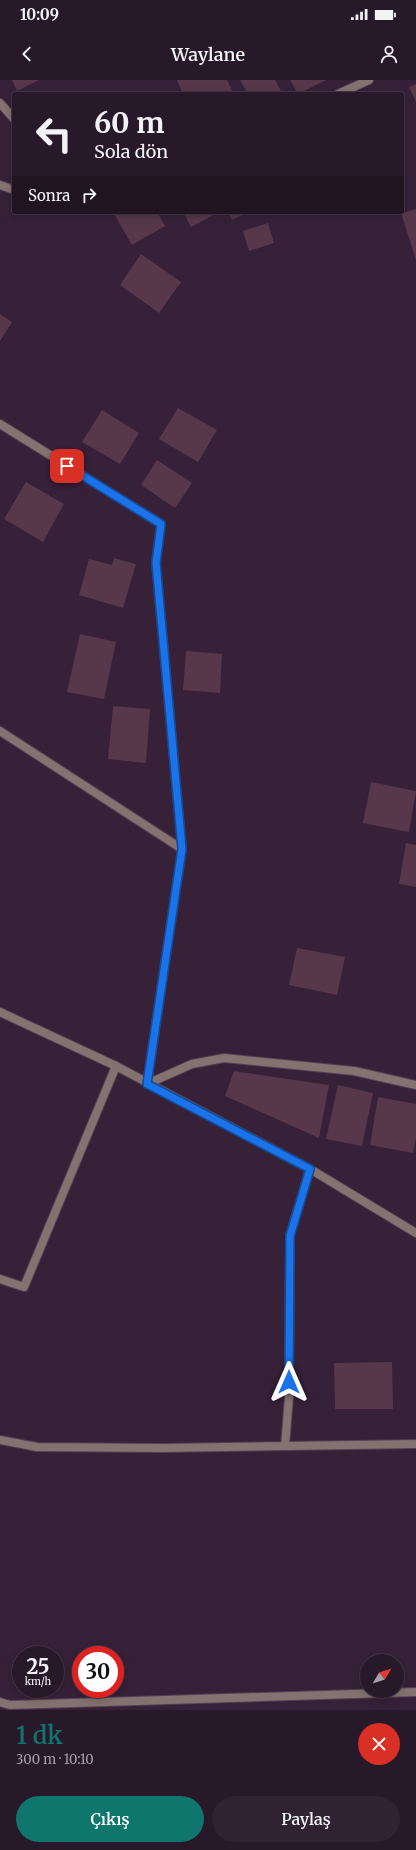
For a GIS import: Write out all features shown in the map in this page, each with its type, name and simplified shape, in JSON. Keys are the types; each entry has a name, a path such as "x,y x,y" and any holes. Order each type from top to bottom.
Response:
{"street":[{"path":"342,92 369,80"},
{"path":"0,103 12,117"},
{"path":"0,185 12,189"},
{"path":"0,424 161,524 156,563 182,849 147,1084"},
{"path":"0,731 182,849"},
{"path":"0,1012 116,1066 147,1084 310,1169 416,1233"},
{"path":"147,1084 192,1064 224,1058 354,1071 416,1085"},
{"path":"0,1279 24,1287 116,1066"},
{"path":"285,1446 289,1397 290,1236 310,1169"},
{"path":"0,1440 36,1447 416,1444"},
{"path":"0,1702 10,1705 416,1692"}],"building":[{"path":"12,80 39,80 17,91"},
{"path":"177,80 227,80 233,92 182,92"},
{"path":"240,80 275,80 281,91 279,92 247,92"},
{"path":"290,80 326,80 302,92 297,92"},
{"path":"416,84 416,102 409,87"},
{"path":"416,209 416,260 401,214 404,214 404,212"},
{"path":"114,214 158,214 165,226 132,245"},
{"path":"184,214 215,214 191,227"},
{"path":"229,214 244,214 232,220"},
{"path":"268,223 274,243 249,251 243,231"},
{"path":"141,254 181,282 159,313 120,285"},
{"path":"0,314 12,322 0,341"},
{"path":"178,408 217,430 198,462 159,439"},
{"path":"102,410 139,433 120,464 82,442"},
{"path":"157,460 192,483 175,508 141,485"},
{"path":"26,482 64,504 43,542 4,519"},
{"path":"114,558 136,564 123,608 79,595 89,559 112,565"},
{"path":"80,634 116,642 104,699 67,692"},
{"path":"186,651 222,654 220,693 183,690"},
{"path":"113,706 150,709 146,763 108,759"},
{"path":"371,782 416,791 409,832 363,823"},
{"path":"406,843 416,845 416,887 399,884"},
{"path":"297,948 345,957 337,995 289,985"},
{"path":"234,1071 329,1085 319,1138 225,1096"},
{"path":"338,1085 373,1093 362,1146 326,1139"},
{"path":"378,1097 416,1104 416,1138 413,1153 370,1145"},
{"path":"392,1362 393,1409 335,1409 334,1363"}],"route":[{"path":"67,466 161,524 156,563 182,849 147,1084 310,1169 290,1236 289,1382"}]}
